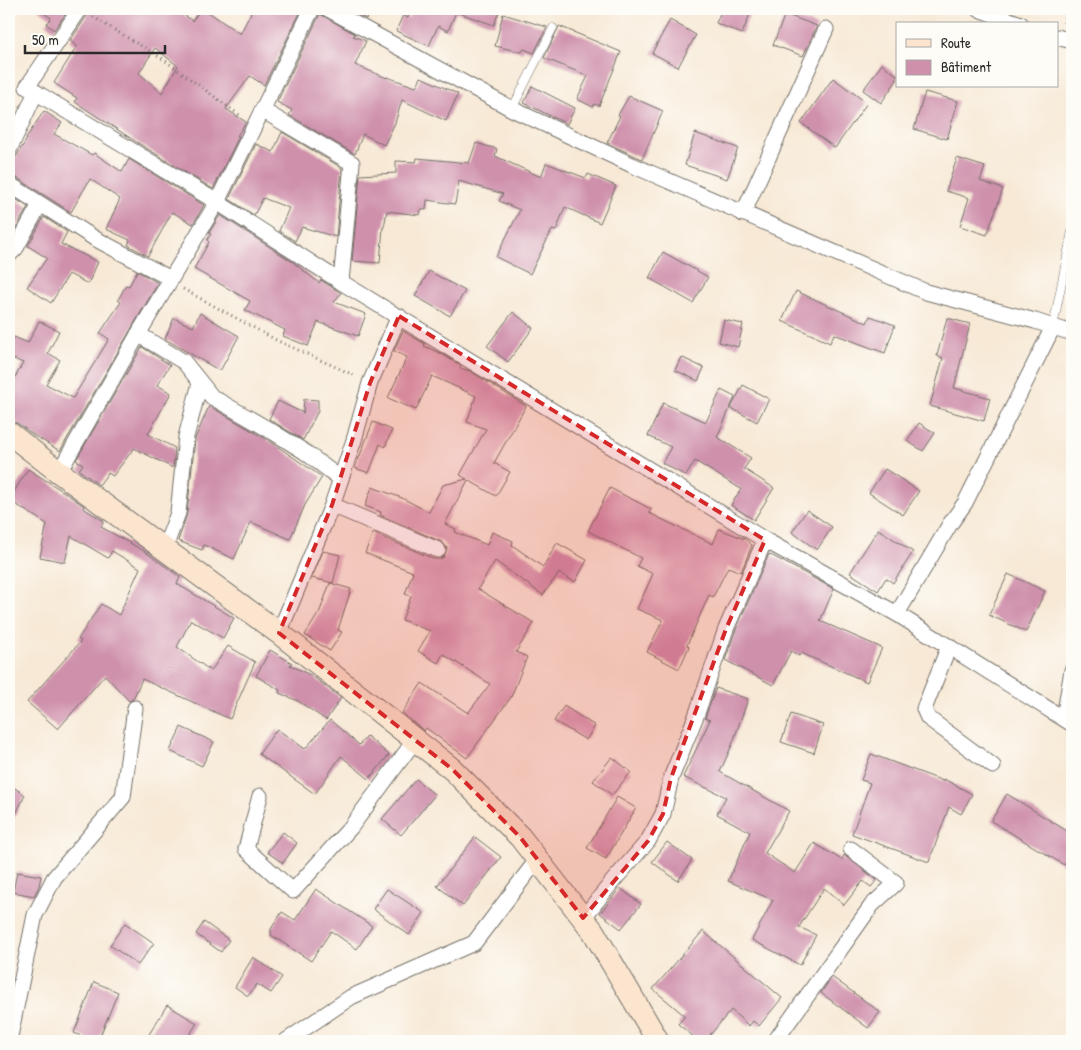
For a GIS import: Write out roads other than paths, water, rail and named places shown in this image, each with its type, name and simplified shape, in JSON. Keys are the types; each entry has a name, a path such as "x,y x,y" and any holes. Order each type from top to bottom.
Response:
{"street":[{"path":"80,9 27,87 217,202 341,282 765,540 949,646 1068,721 1072,670"},
{"path":"60,472 138,334 217,202 312,9"},
{"path":"328,9 512,109 743,214 926,292 1072,333"},
{"path":"978,9 1015,22"},
{"path":"743,214 826,29"},
{"path":"1058,37 1072,41"},
{"path":"9,150 36,92"},
{"path":"262,110 352,163 341,282"},
{"path":"9,184 94,238 170,280"},
{"path":"9,255 16,248 40,204"},
{"path":"279,633 332,505 354,440 370,383 398,316"},
{"path":"896,614 950,524 966,503 1054,327"},
{"path":"138,334 184,362 212,398 297,447 341,479"},
{"path":"164,550 178,512 186,437 200,383"},
{"path":"9,433 164,550 279,633 452,769 520,837 593,931 658,1041"},
{"path":"332,505 438,550"},
{"path":"583,918 648,841 663,814 671,778 696,716 726,629 765,540"},
{"path":"949,646 924,709 928,718 993,766"},
{"path":"9,1041 35,915 54,878 123,796 135,708"},
{"path":"260,796 246,850 293,891 351,827 415,740"},
{"path":"775,1041 872,905 896,883 852,849"},
{"path":"286,1041 350,998 474,943 537,860"}],"lane":[{"path":"512,109 553,28"},
{"path":"1054,327 1072,230"}]}
